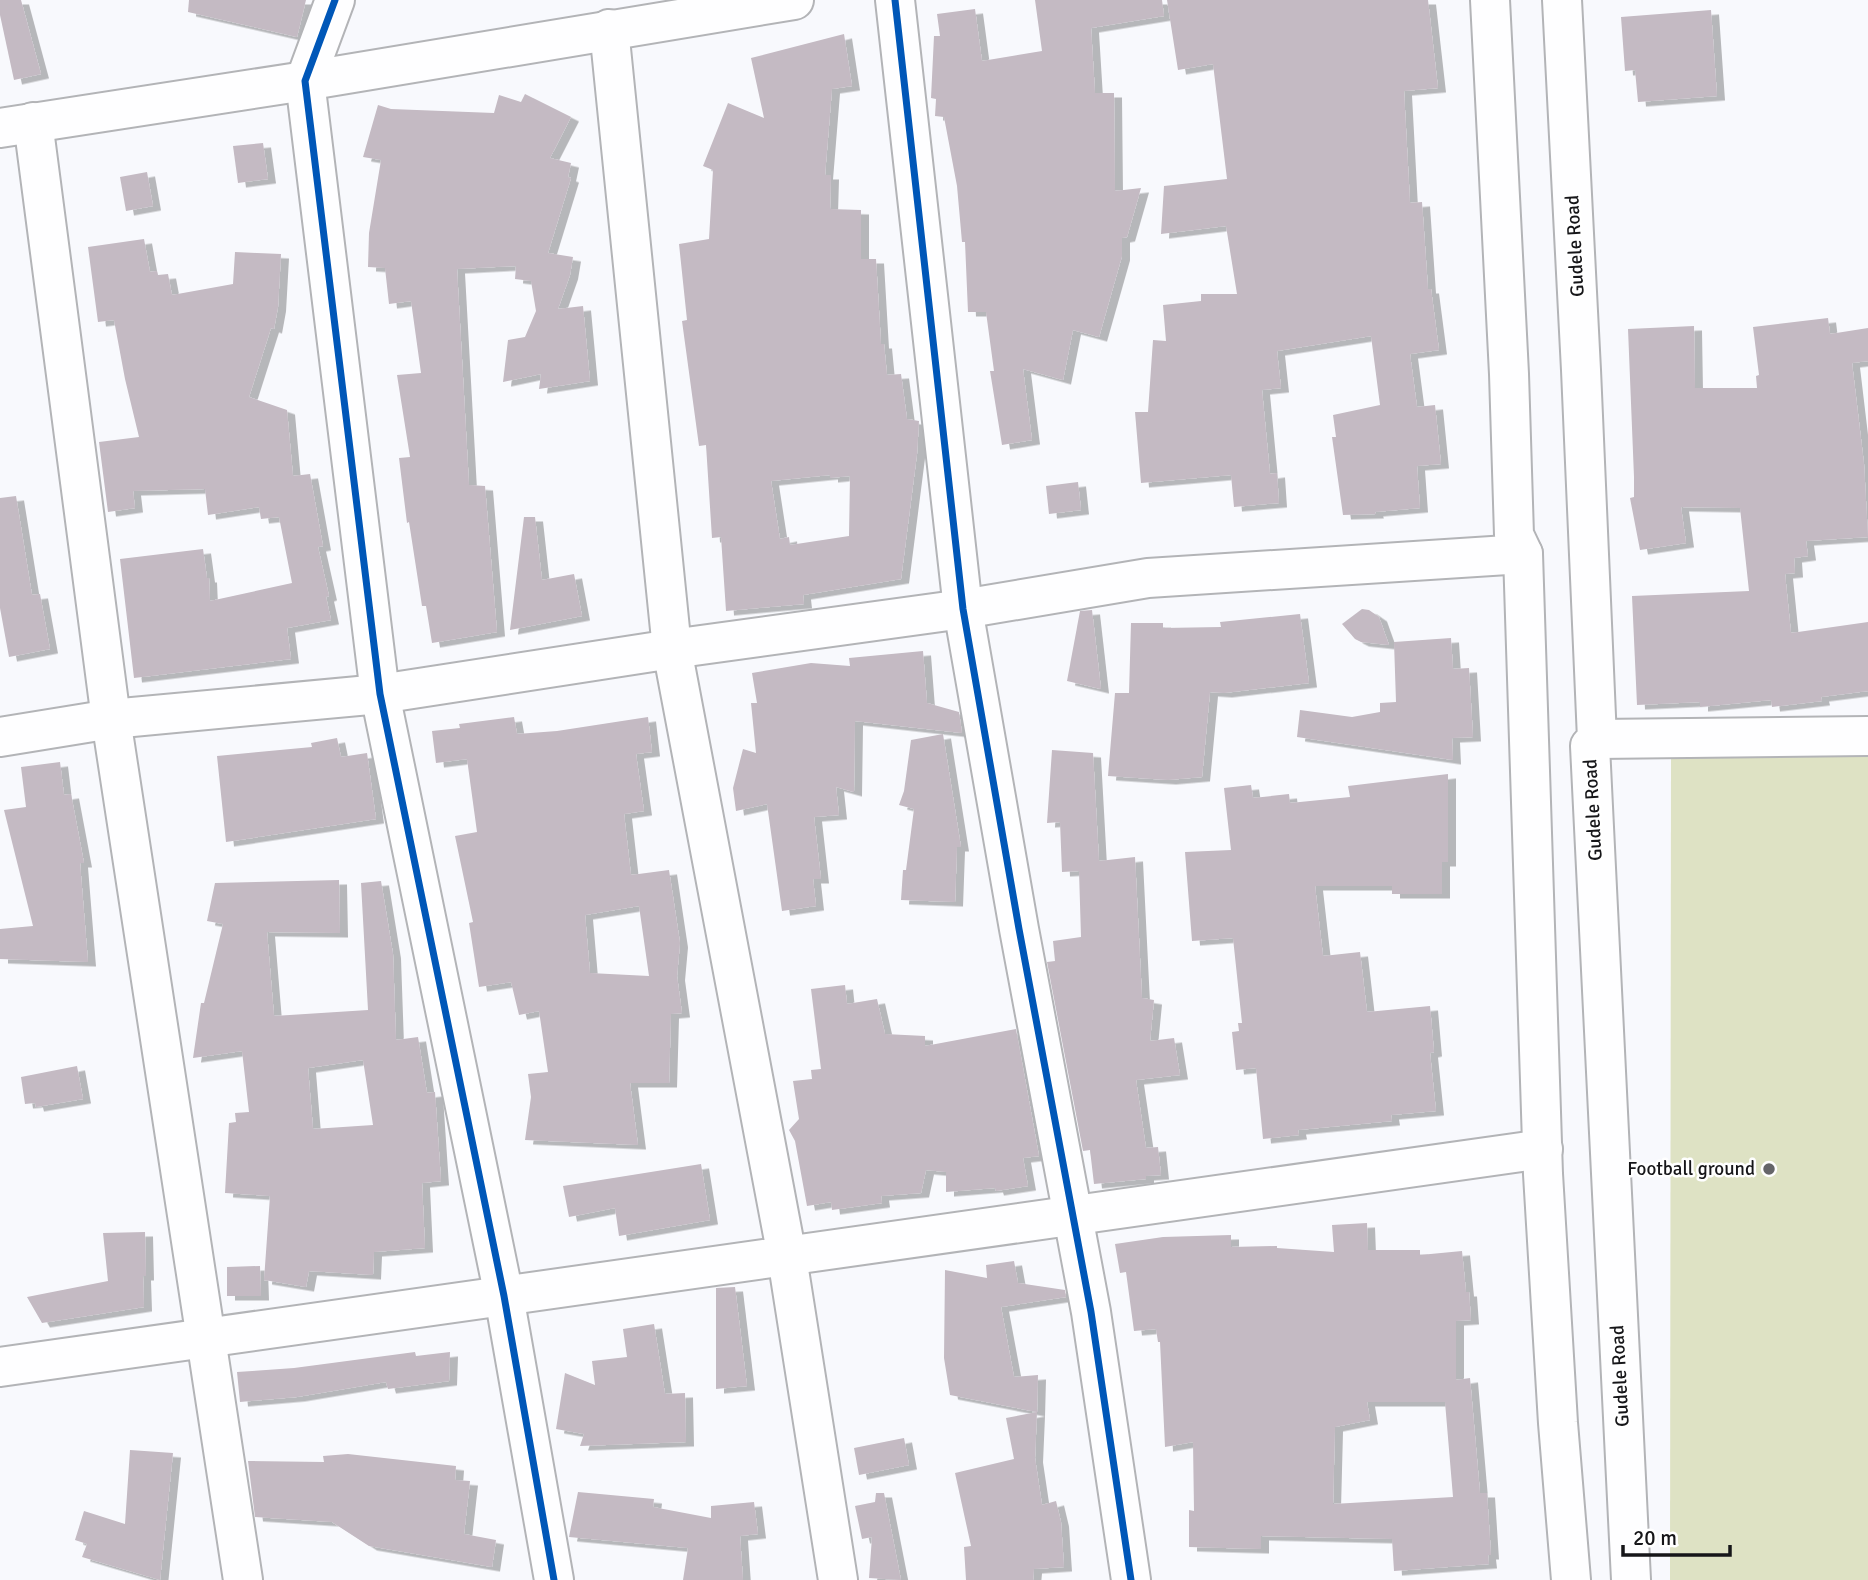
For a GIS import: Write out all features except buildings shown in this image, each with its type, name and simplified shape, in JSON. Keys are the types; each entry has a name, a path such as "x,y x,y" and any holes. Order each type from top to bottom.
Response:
{"main road":[{"path":"335,0 305,81 380,694 504,1296 554,1580"},
{"path":"243,1580 111,719 16,125 305,81 794,0"},
{"path":"895,0 963,609 1019,929 1091,1312 1131,1580"},
{"path":"1490,0 1509,374 1514,535 1523,554 1543,1149 1558,1423 1571,1580"},
{"name":"Gudele Road","path":"1562,0 1597,739 1590,746 1631,1580"},
{"path":"610,29 672,649 786,1256 838,1580"},
{"path":"0,737 111,719 380,694 672,649 963,609 1148,578 1523,554"},
{"path":"1597,739 1868,736"},
{"path":"0,1367 1543,1149"}],"green space":[{"name":"Football ground","path":"1671,757 1868,757 1868,1580 1670,1580"}],"cycle path":[{"path":"335,0 305,81 380,694 504,1296 554,1580"},
{"path":"895,0 963,609 1019,929 1091,1312 1131,1580"}],"place":[{"name":"Football ground","path":"1769,1169"}]}
